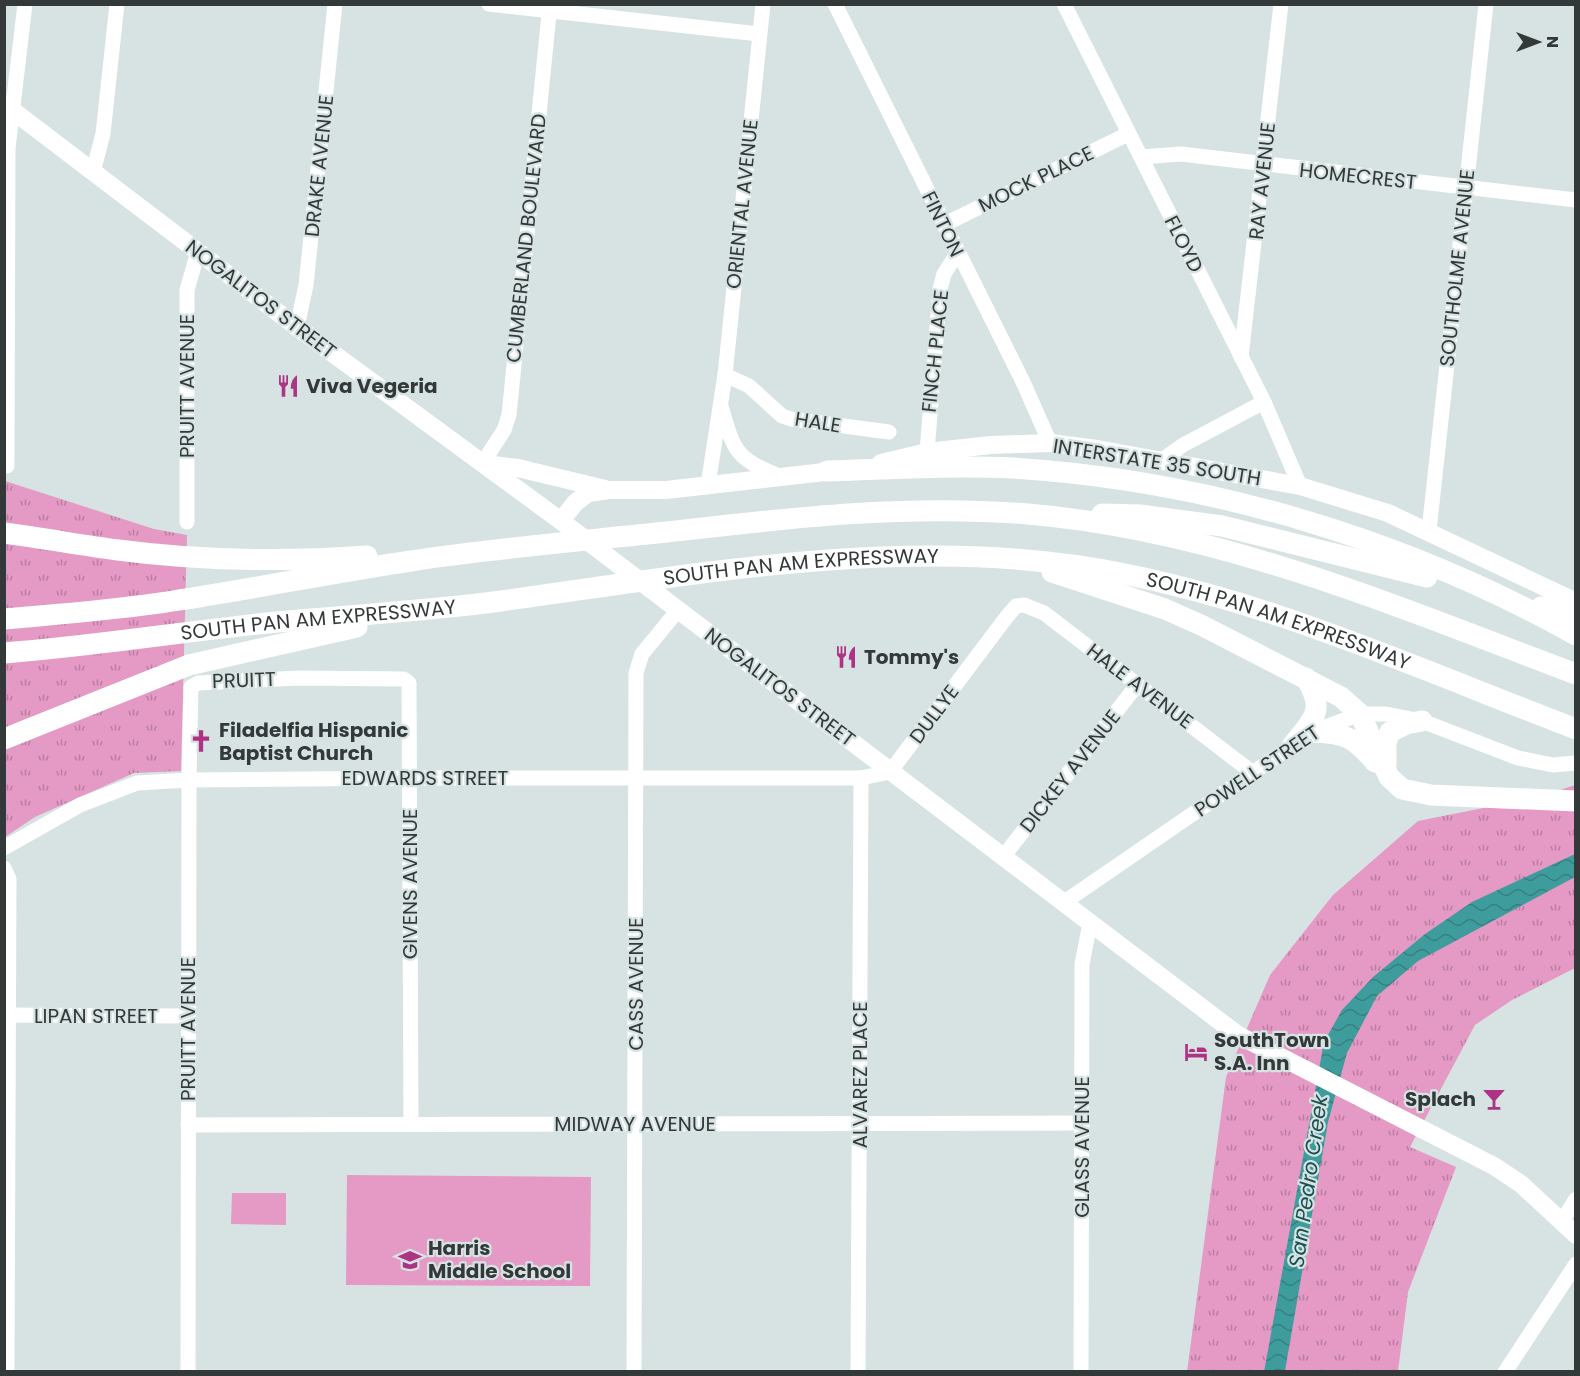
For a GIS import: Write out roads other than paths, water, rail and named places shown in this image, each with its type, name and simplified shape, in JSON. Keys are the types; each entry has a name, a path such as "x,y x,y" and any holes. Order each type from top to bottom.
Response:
{"highway":[{"path":"827,471 957,467 1072,474 1183,491 1292,518 1376,545 1515,602 1575,635"},
{"name":"SOUTH PAN AM EXPRESSWAY","path":"4,619 168,602 415,560 827,514 920,510 1030,514 1163,535 1246,557 1374,597 1575,674"},
{"path":"1030,514 1140,514 1222,526 1575,616"},
{"path":"4,519 62,541"},
{"path":"4,533 119,550 205,558 298,560 378,556 415,560"},
{"name":"SOUTH PAN AM EXPRESSWAY","path":"4,654 276,622 422,612 824,561 903,556 1012,559 1133,576 1249,605 1575,729"},
{"path":"1012,559 1164,609 1203,626 1341,697 1360,714 1389,777"},
{"path":"4,739 106,696 189,665 422,612"},
{"path":"1292,746 1316,711 1317,696 1306,678"},
{"path":"4,755 106,696"},
{"path":"1389,777 1385,759 1386,743 1390,732 1406,724 1422,721"},
{"path":"1312,732 1337,732 1352,738 1402,789 1413,793 1575,801"}],"main road":[{"name":"NOGALITOS STREET","path":"9,108 297,327 564,523 1238,1035 1494,1166 1521,1184 1575,1235"},
{"name":"INTERSTATE 35 SOUTH","path":"564,523 575,503 588,493 609,490 666,490 862,467 927,452 991,445 1050,443 1162,460 1300,486 1389,513 1575,602"},
{"name":"INTERSTATE 35 SOUTH","path":"482,464 518,468 609,490"}],"street":[{"path":"7,466 6,302 9,108 26,4"},
{"path":"93,172 103,134 117,4"},
{"name":"DRAKE AVENUE","path":"297,327 306,285 335,4"},
{"path":"489,4 549,8 759,34"},
{"name":"ORIENTAL AVENUE","path":"708,485 725,375 763,4"},
{"name":"FINTON","path":"835,4 957,254 1023,382 1050,443"},
{"name":"RAY AVENUE","path":"1241,357 1281,4"},
{"name":"SOUTHOLME AVENUE","path":"1429,531 1486,4"},
{"name":"CUMBERLAND BOULEVARD","path":"482,464 504,430 509,415 549,8"},
{"name":"FLOYD","path":"1070,9 1128,134 1264,402 1300,486"},
{"name":"MOCK PLACE","path":"943,225 1128,134"},
{"name":"HOMECREST","path":"1141,158 1181,154 1264,166 1575,200"},
{"name":"PRUITT AVENUE","path":"187,522 188,290 198,252"},
{"name":"FINCH PLACE","path":"927,452 940,289 945,274 957,254"},
{"name":"HALE","path":"725,375 749,386 782,416 790,419 889,432"},
{"path":"1162,460 1183,445 1264,402"},
{"name":"ORIENTAL AVENUE","path":"720,403 730,438 749,464 779,476"},
{"name":"HALE AVENUE","path":"1024,605 1044,613 1253,773"},
{"name":"DULLYE","path":"890,772 1016,606 1024,605"},
{"name":"CASS AVENUE","path":"634,1371 636,674 642,654 674,607"},
{"name":"PRUITT","path":"191,687 198,682 212,680 299,678"},
{"name":"GIVENS AVENUE","path":"299,678 404,679 409,683 411,1124"},
{"name":"DICKEY AVENUE","path":"1003,857 1137,685"},
{"name":"PRUITT AVENUE","path":"188,1371 191,687"},
{"name":"POWELL STREET","path":"1063,903 1312,732 1360,714 1386,714 1422,721 1518,758 1553,765 1575,763"},
{"name":"EDWARDS STREET","path":"4,848 80,805 125,786 189,780 861,778 890,772"},
{"name":"ALVAREZ PLACE","path":"858,1371 861,778"},
{"path":"4,868 9,879 6,1015 8,1371"},
{"name":"GLASS AVENUE","path":"1081,1371 1082,964 1090,923"},
{"name":"LIPAN STREET","path":"6,1015 188,1016"},
{"name":"MIDWAY AVENUE","path":"188,1125 1083,1123"},
{"path":"1562,1221 1575,1199"},
{"path":"1505,1371 1575,1264"}],"water":[{"name":"San Pedro Creek","path":"1575,854 1575,877 1418,961 1377,996 1347,1053 1328,1122 1285,1371 1264,1372 1324,1042 1342,1010 1373,977 1425,934 1472,902"}],"place":[{"name":"Viva Vegeria","path":"288,386"},
{"name":"Tommy's","path":"846,657"},
{"name":"Filadelfia Hispanic Baptist Church","path":"201,741"},
{"name":"SouthTown S.A. Inn","path":"1196,1052"},
{"name":"Splach","path":"1494,1099"},
{"name":"Harris Middle School","path":"410,1260"}]}
